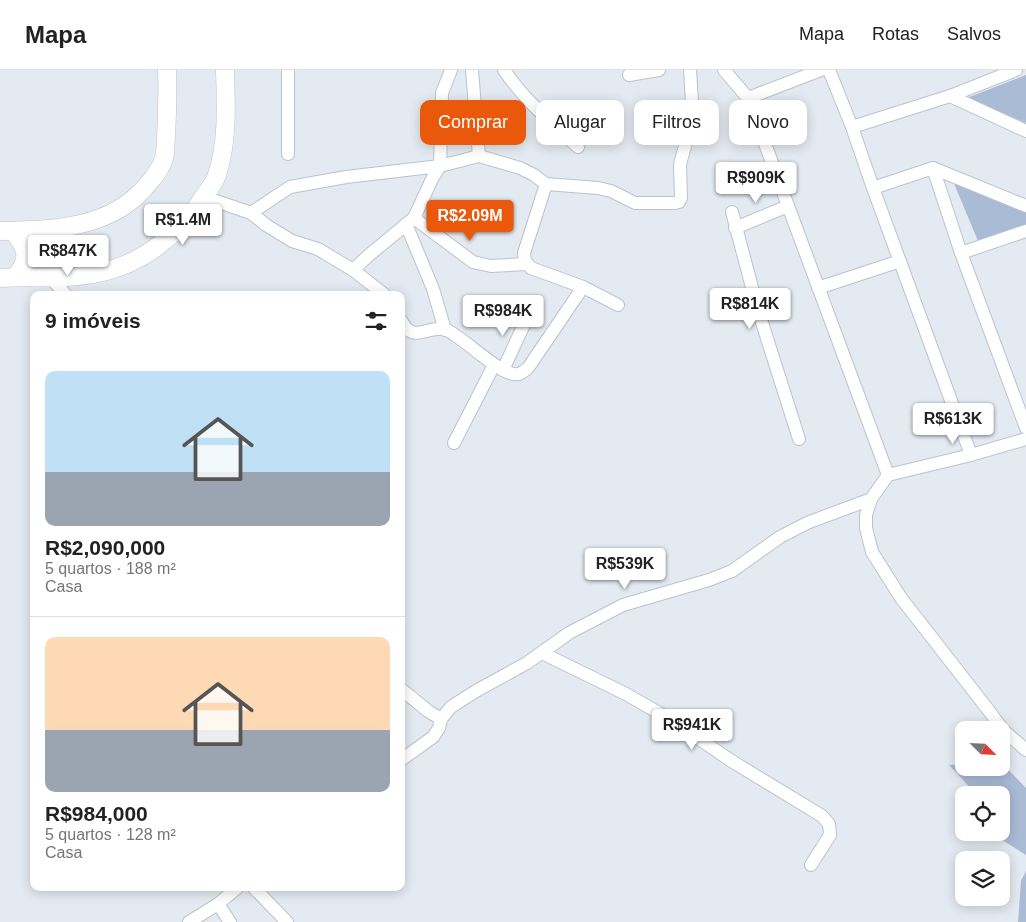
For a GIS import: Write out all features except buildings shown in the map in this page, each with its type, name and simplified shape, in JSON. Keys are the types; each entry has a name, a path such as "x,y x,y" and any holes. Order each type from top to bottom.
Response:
{"street":[{"path":"7,231 91,223 114,213 140,195 154,177 164,158 168,104 167,70"},
{"path":"5,281 100,273 138,260 185,223 204,197 216,176 226,126 225,70"},
{"path":"288,70 288,154"},
{"path":"353,270 410,221 432,177 440,166 442,93 451,70"},
{"path":"472,70 479,156"},
{"path":"504,70 531,104 578,147"},
{"path":"628,76 659,70"},
{"path":"251,214 290,187 346,177 440,166 479,156 520,168 546,184 598,188 611,191 635,203 679,202 681,198 680,164 694,118 690,70"},
{"path":"724,70 748,98 888,475"},
{"path":"748,98 821,70"},
{"path":"829,70 852,127 872,188 971,455"},
{"path":"852,127 950,96 1016,70"},
{"path":"950,96 1026,131"},
{"path":"872,188 933,168 1026,206"},
{"path":"933,168 961,253 1026,428"},
{"path":"546,184 524,253 525,261 530,268 583,287 618,305"},
{"path":"204,197 251,214 292,240 318,249 353,270 381,291"},
{"path":"735,228 788,206"},
{"path":"732,212 758,310 799,439"},
{"path":"410,221 473,262 491,266 528,264"},
{"path":"410,221 434,289 445,330"},
{"path":"5,281 25,264 26,252 22,243 7,231"},
{"path":"961,253 1026,231"},
{"path":"818,288 900,261"},
{"path":"50,277 62,291"},
{"path":"405,327 420,334 438,328 445,330 467,342 498,368 512,374 520,374 528,368 583,287"},
{"path":"454,442 528,316"},
{"path":"1026,440 888,475 871,499 866,515 866,528 872,552 901,598 1004,731 1026,750"},
{"path":"405,757 433,737 439,728 441,719 451,707 527,663 569,633 623,605 710,580 732,571 780,537 807,523 871,499"},
{"path":"542,653 626,694 673,721 730,760 822,816 829,824 830,835 811,865"},
{"path":"405,692 441,719"},
{"path":"189,922 218,904 233,891"},
{"path":"257,891 287,922"},
{"path":"218,904 230,922"}],"shaded area":[{"path":"1026,75 1026,123 967,98"},
{"path":"953,181 1026,212 1026,225 978,241"},
{"path":"949,765 955,765 955,771"},
{"path":"1010,771 1026,788 1026,855 1004,841 1010,841 1010,786 969,786 959,776 1010,776"},
{"path":"1026,871 1026,922 1018,922 1021,881"}]}
